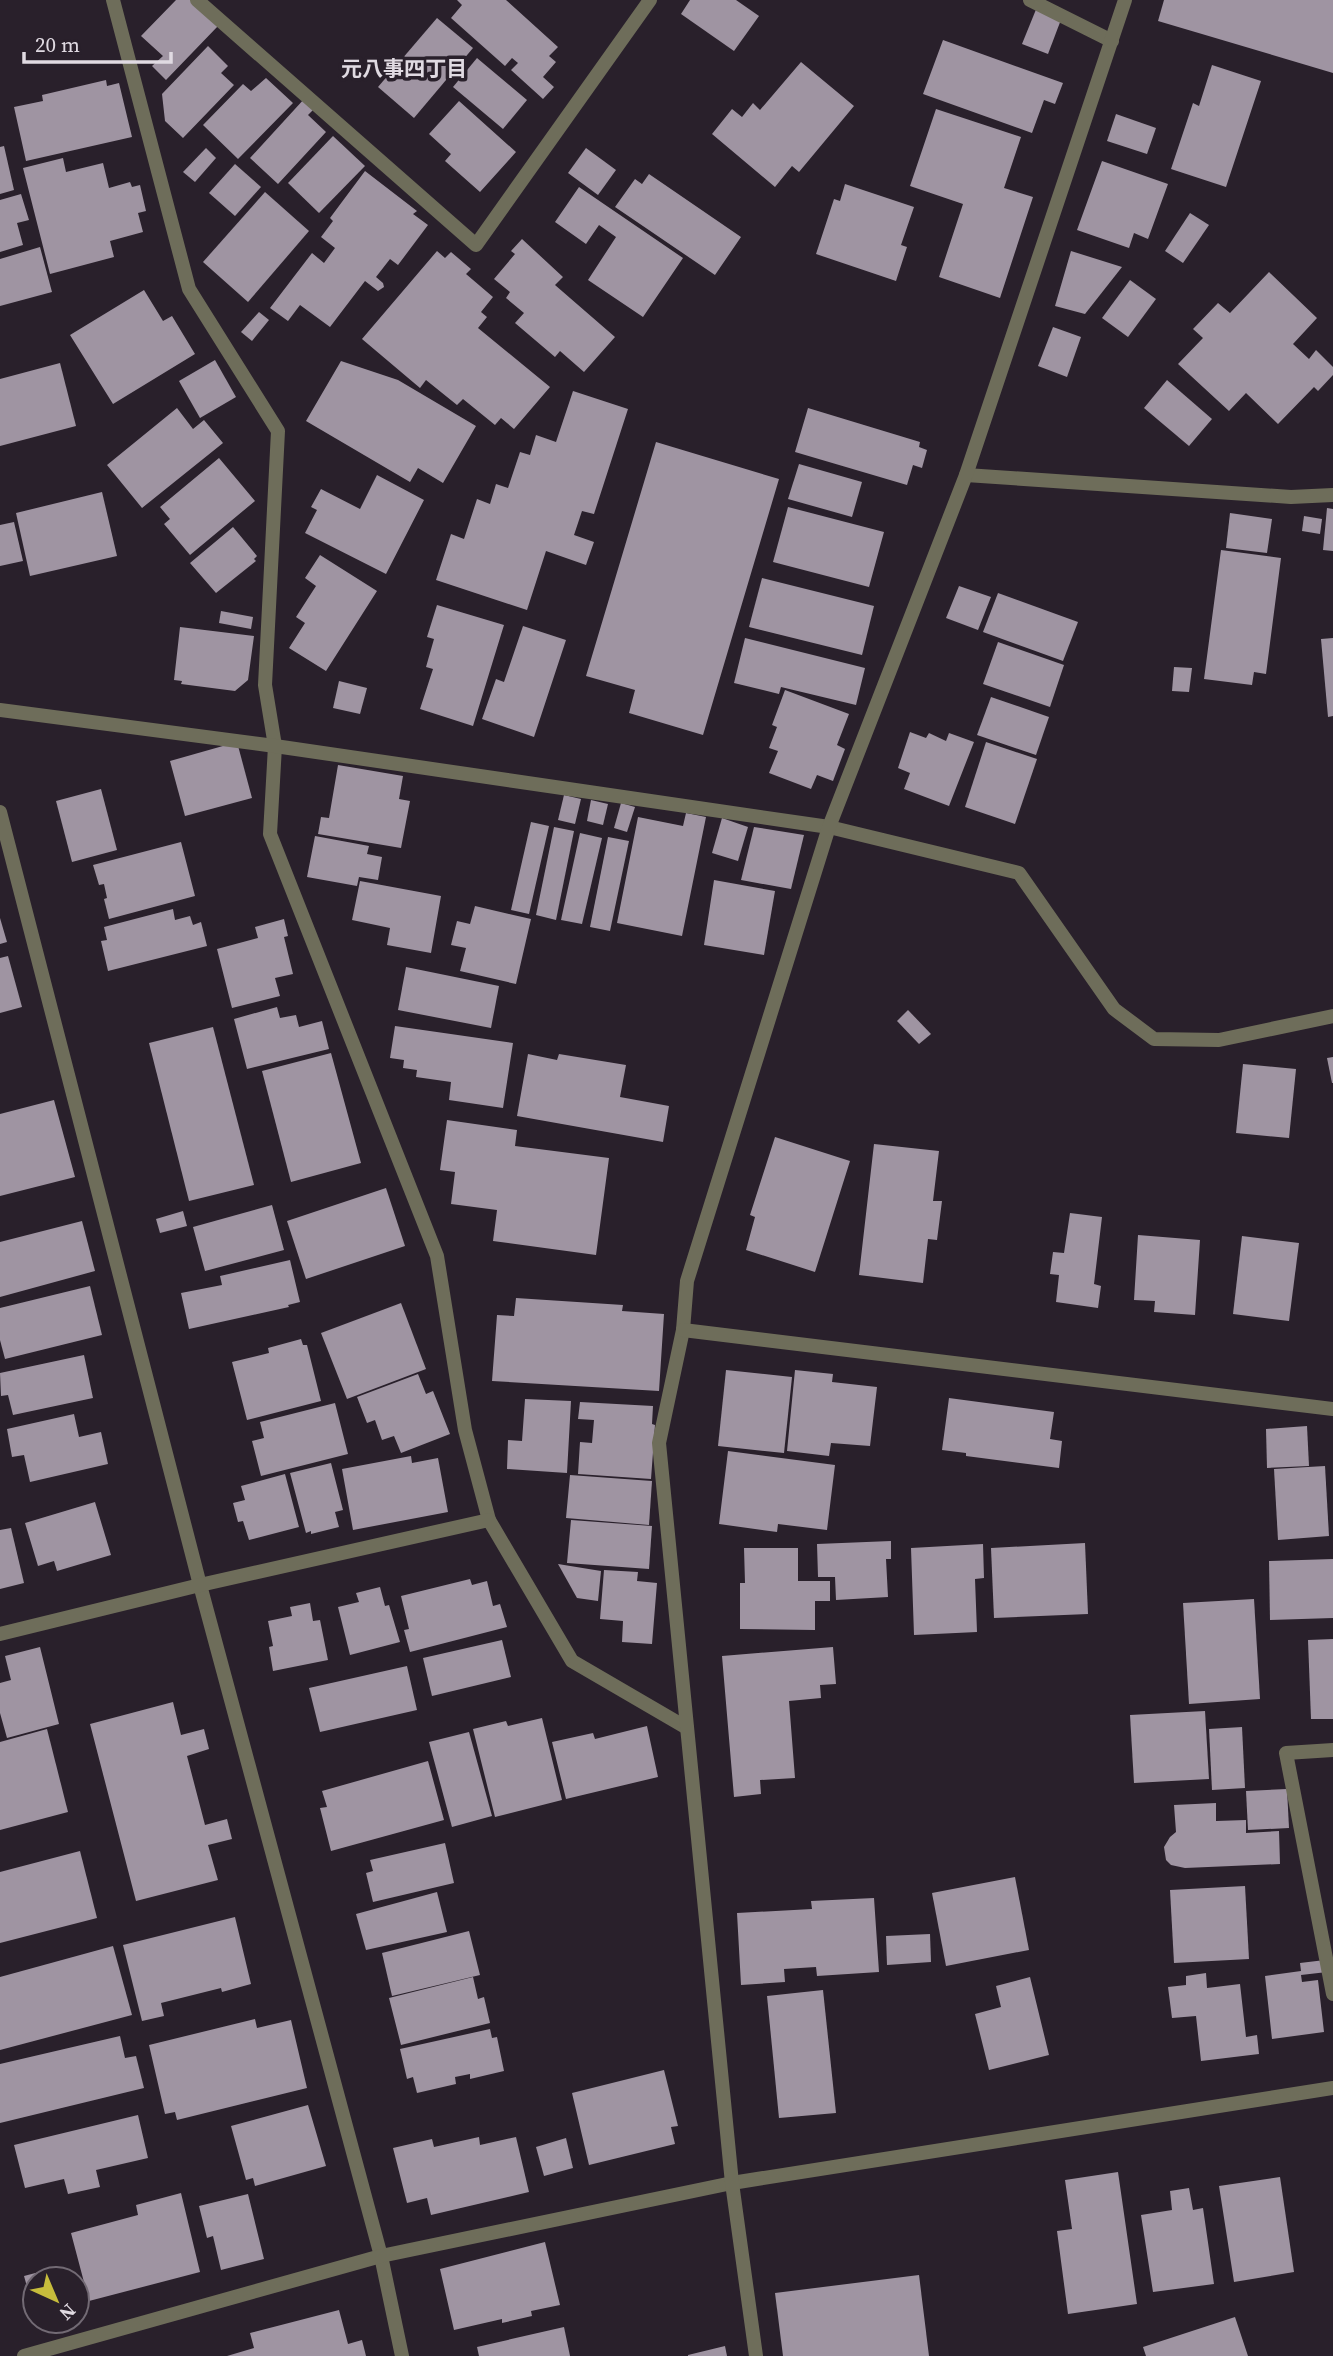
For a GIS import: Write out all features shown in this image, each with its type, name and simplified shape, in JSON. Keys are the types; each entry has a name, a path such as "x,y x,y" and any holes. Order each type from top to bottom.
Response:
{"street":[{"path":"113,0 189,289 278,431 265,685 275,746 270,834 437,1256 465,1430 489,1520 572,1661 687,1728"},
{"path":"197,0 476,245 650,0"},
{"path":"1030,0 1112,41"},
{"path":"756,2356 732,2183 659,1443 683,1330 687,1281 830,827 966,475 1125,0"},
{"path":"966,475 1291,497 1333,495"},
{"path":"0,710 275,746 830,827 1018,873 1114,1009 1154,1039 1219,1040 1333,1016"},
{"path":"0,812 200,1585 381,2256 402,2356"},
{"path":"683,1330 1333,1409"},
{"path":"0,1634 200,1585 489,1520"},
{"path":"1333,1749 1286,1753 1333,1994"},
{"path":"24,2356 381,2256 732,2183 1333,2088"}],"building":[{"path":"176,0 191,0 218,26 166,80 152,66 163,56 141,36"},
{"path":"457,0 506,0 558,47 549,56 556,62 543,77 554,87 543,99 511,70 518,63 512,58 505,66 451,18 462,5"},
{"path":"690,0 736,0 759,16 734,51 681,14"},
{"path":"1164,0 1333,0 1333,73 1158,21"},
{"path":"1037,7 1062,17 1048,54 1022,44"},
{"path":"437,18 473,48 414,118 378,87"},
{"path":"943,40 1063,83 1055,104 1044,100 1032,133 923,94"},
{"path":"208,46 228,66 221,73 234,85 183,138 165,121 162,94"},
{"path":"477,58 527,100 503,129 453,87"},
{"path":"801,62 854,106 799,172 792,166 775,187 712,134 732,109 742,117 753,103 760,110"},
{"path":"1212,65 1261,81 1226,187 1171,169 1193,103 1199,106"},
{"path":"266,78 293,103 238,159 203,125 243,84 251,91"},
{"path":"106,80 107,86 119,83 132,137 26,161 14,107 43,101 42,95"},
{"path":"305,98 316,107 308,115 326,132 278,184 250,158"},
{"path":"459,101 516,152 480,192 445,161 451,154 429,134"},
{"path":"936,109 1021,137 1004,188 1033,197 1000,298 939,277 963,204 910,186"},
{"path":"1116,114 1156,128 1147,154 1107,141"},
{"path":"333,136 365,166 319,213 288,183"},
{"path":"4,146 14,190 0,194 0,147"},
{"path":"206,148 216,158 195,182 183,172"},
{"path":"586,148 616,170 598,195 568,173"},
{"path":"63,158 66,172 103,163 109,188 130,182 132,187 140,185 146,211 138,213 143,232 110,241 114,257 50,274 23,168"},
{"path":"1102,161 1168,184 1148,239 1134,233 1129,248 1077,230"},
{"path":"235,164 261,187 235,216 209,193"},
{"path":"365,171 417,211 413,214 428,225 398,265 390,259 376,277 384,287 378,291 365,281 330,327 300,305 288,321 270,308 312,253 324,263 335,248 321,237 333,221 330,218"},
{"path":"649,174 741,237 715,275 615,207 635,179 642,184"},
{"path":"845,184 914,207 901,245 907,247 896,281 816,254 834,199 840,201"},
{"path":"579,187 683,258 643,317 588,280 616,237 599,225 586,244 555,222"},
{"path":"265,192 309,231 248,302 203,262"},
{"path":"21,194 29,220 17,223 23,245 0,252 0,200"},
{"path":"1190,213 1209,225 1183,263 1165,251"},
{"path":"522,239 563,277 555,285 615,337 584,372 560,351 555,357 515,323 524,313 506,298 510,292 494,279 515,254 511,251"},
{"path":"40,247 52,292 0,306 0,259"},
{"path":"437,251 445,258 451,252 471,269 466,274 493,297 481,312 487,317 478,328 550,387 514,429 501,418 495,425 463,399 457,405 426,380 420,388 362,339"},
{"path":"1071,251 1122,267 1085,314 1055,306"},
{"path":"1269,272 1317,318 1293,344 1309,359 1316,350 1333,367 1333,375 1318,391 1314,387 1278,424 1246,393 1229,411 1178,364 1203,338 1193,329 1218,303 1230,313"},
{"path":"1130,280 1156,299 1128,337 1102,318"},
{"path":"144,290 163,321 172,316 195,354 113,404 70,335"},
{"path":"259,312 269,320 252,341 241,332"},
{"path":"1053,327 1081,337 1067,377 1038,366"},
{"path":"215,360 236,397 200,418 179,381"},
{"path":"341,361 398,380 476,426 443,483 418,468 410,482 306,421"},
{"path":"60,363 76,426 0,446 0,379"},
{"path":"1167,380 1212,419 1189,446 1144,408"},
{"path":"573,391 628,409 594,514 582,511 574,535 594,542 586,565 546,551 527,610 436,580 451,534 464,539 477,499 490,504 496,484 508,488 520,452 530,455 536,435 556,442"},
{"path":"177,408 193,429 204,420 223,443 142,508 107,465"},
{"path":"808,408 920,442 919,447 927,450 922,468 913,465 907,485 795,452"},
{"path":"656,442 779,479 703,735 629,713 635,690 586,676"},
{"path":"219,458 255,501 190,555 164,524 170,519 160,507"},
{"path":"799,464 862,482 852,517 788,499"},
{"path":"377,475 424,500 386,574 305,533 317,510 311,507 321,489 360,509"},
{"path":"102,492 117,556 30,576 16,513"},
{"path":"788,507 884,532 869,587 773,562"},
{"path":"1327,508 1333,509 1333,551 1323,550"},
{"path":"1230,513 1272,519 1267,553 1226,548"},
{"path":"1304,516 1322,519 1320,534 1302,531"},
{"path":"14,522 23,561 0,566 0,525"},
{"path":"233,527 257,556 254,559 256,561 216,593 190,563"},
{"path":"1221,550 1281,558 1266,674 1254,672 1252,685 1204,679"},
{"path":"320,555 377,591 326,671 289,648 305,623 296,617 316,586 305,578"},
{"path":"762,578 874,606 862,655 749,627"},
{"path":"959,586 991,597 978,630 946,618"},
{"path":"998,593 1078,622 1063,661 983,632"},
{"path":"437,605 504,625 473,726 420,709 433,669 426,667 434,639 427,637"},
{"path":"221,611 253,617 251,629 219,623"},
{"path":"523,626 566,640 534,737 482,719 496,679 504,682"},
{"path":"180,627 254,636 248,680 235,691 181,684 182,681 174,680"},
{"path":"745,638 865,668 856,705 781,687 779,694 734,683"},
{"path":"1333,638 1333,716 1328,717 1321,639"},
{"path":"998,642 1064,665 1050,707 983,684"},
{"path":"1174,667 1192,668 1189,692 1172,691"},
{"path":"339,681 367,688 360,714 333,708"},
{"path":"785,690 849,714 837,745 845,749 833,781 817,775 811,789 769,773 778,751 769,748 777,727 772,725"},
{"path":"991,697 1049,717 1036,755 977,735"},
{"path":"910,732 926,738 929,733 946,741 949,733 974,742 949,806 904,789 910,773 898,768"},
{"path":"237,742 252,798 185,816 170,761"},
{"path":"986,742 1037,759 1015,824 965,807"},
{"path":"338,765 403,776 399,799 410,801 401,848 318,834 321,817 329,818"},
{"path":"101,789 117,850 72,862 56,801"},
{"path":"564,795 581,799 575,824 558,820"},
{"path":"591,800 608,804 603,825 587,821"},
{"path":"621,803 635,807 627,832 614,828"},
{"path":"686,813 706,817 682,936 617,923 638,817 683,826"},
{"path":"722,818 748,827 738,861 712,853"},
{"path":"531,822 549,826 529,914 511,910"},
{"path":"554,827 574,831 556,920 536,915"},
{"path":"754,827 804,835 791,889 741,880"},
{"path":"580,833 602,838 582,924 561,920"},
{"path":"315,836 369,846 367,854 382,857 378,880 359,877 357,886 307,877"},
{"path":"608,837 629,841 610,931 590,927"},
{"path":"181,842 195,896 109,919 104,899 107,898 104,884 99,885 93,865"},
{"path":"714,880 775,891 764,955 704,945"},
{"path":"360,881 441,896 431,953 387,945 390,928 352,920"},
{"path":"475,906 531,919 516,984 460,971 466,948 451,945 457,921 470,924"},
{"path":"173,909 175,920 190,916 193,925 201,922 207,946 108,971 101,941 107,940 104,927"},
{"path":"0,918 7,942 0,944"},
{"path":"284,919 288,936 284,937 293,974 275,978 280,996 232,1008 217,949 258,938 255,927"},
{"path":"8,956 22,1007 0,1013 0,958"},
{"path":"406,967 499,986 491,1028 398,1010"},
{"path":"277,1007 280,1018 296,1015 299,1027 322,1021 329,1049 247,1069 234,1019"},
{"path":"908,1010 931,1034 919,1044 897,1021"},
{"path":"395,1026 513,1043 503,1108 449,1100 451,1082 416,1077 417,1070 403,1068 404,1060 390,1058"},
{"path":"213,1027 254,1185 189,1201 149,1043"},
{"path":"331,1053 361,1163 291,1182 262,1071"},
{"path":"528,1054 557,1060 559,1054 626,1065 620,1097 669,1106 663,1142 517,1116"},
{"path":"1333,1057 1333,1083 1332,1083 1327,1058"},
{"path":"1243,1064 1296,1069 1289,1138 1236,1133"},
{"path":"54,1100 75,1177 0,1196 0,1114"},
{"path":"447,1120 517,1130 515,1146 609,1158 596,1255 493,1241 497,1210 451,1204 455,1172 440,1170"},
{"path":"775,1137 850,1161 815,1272 746,1250 755,1217 750,1215"},
{"path":"874,1144 939,1151 933,1201 942,1201 937,1240 928,1239 923,1283 859,1275"},
{"path":"386,1188 405,1246 306,1279 287,1221"},
{"path":"272,1205 284,1250 205,1271 193,1227"},
{"path":"183,1211 187,1226 160,1233 156,1219"},
{"path":"1070,1213 1102,1217 1094,1284 1101,1286 1098,1308 1056,1302 1059,1275 1050,1274 1053,1252 1064,1253"},
{"path":"82,1221 95,1271 0,1297 0,1242"},
{"path":"1138,1235 1200,1240 1195,1315 1154,1312 1155,1301 1134,1300"},
{"path":"1242,1236 1299,1243 1289,1321 1233,1314"},
{"path":"290,1260 300,1302 288,1305 289,1307 189,1329 181,1293 222,1285 220,1276"},
{"path":"90,1286 102,1335 5,1359 0,1340 0,1308"},
{"path":"516,1298 623,1305 622,1311 664,1314 659,1391 492,1381 497,1315 514,1316"},
{"path":"401,1303 426,1369 347,1399 321,1333"},
{"path":"301,1339 303,1345 307,1345 321,1401 247,1420 232,1362 269,1353 268,1348"},
{"path":"84,1355 93,1398 13,1415 8,1395 1,1396 0,1373"},
{"path":"726,1370 792,1377 784,1453 718,1446"},
{"path":"795,1370 833,1374 832,1382 877,1387 870,1446 831,1443 829,1456 787,1451"},
{"path":"418,1374 426,1394 433,1391 450,1434 401,1453 394,1436 382,1440 375,1420 367,1423 357,1397"},
{"path":"949,1398 1054,1412 1050,1439 1062,1441 1059,1468 966,1456 966,1453 942,1450"},
{"path":"525,1399 571,1401 567,1473 507,1469 508,1440 522,1441"},
{"path":"580,1402 653,1406 652,1424 655,1425 651,1479 578,1474 580,1442 592,1443 594,1420 578,1419"},
{"path":"335,1403 348,1454 261,1476 252,1441 264,1438 260,1422"},
{"path":"74,1414 79,1437 101,1432 108,1464 30,1482 24,1455 12,1457 7,1429"},
{"path":"1307,1426 1309,1466 1267,1468 1266,1429"},
{"path":"728,1451 835,1465 827,1530 778,1524 777,1532 719,1524"},
{"path":"411,1456 412,1463 438,1458 448,1512 353,1530 342,1469"},
{"path":"331,1463 343,1510 335,1512 339,1527 306,1533 290,1473"},
{"path":"1325,1466 1329,1536 1278,1540 1274,1469"},
{"path":"285,1474 299,1527 249,1540 243,1521 238,1522 233,1503 245,1500 241,1486"},
{"path":"570,1475 652,1481 649,1525 566,1518"},
{"path":"95,1502 111,1555 57,1571 54,1561 38,1566 25,1523"},
{"path":"571,1520 652,1526 649,1569 567,1563"},
{"path":"11,1528 24,1583 0,1589 0,1530"},
{"path":"891,1541 891,1559 886,1559 888,1597 836,1600 835,1577 818,1577 817,1544"},
{"path":"1085,1543 1088,1614 994,1618 991,1548"},
{"path":"983,1544 984,1578 975,1579 977,1632 914,1635 911,1548"},
{"path":"744,1548 798,1548 798,1581 830,1581 830,1601 815,1601 815,1630 740,1629 740,1583 745,1583"},
{"path":"1333,1559 1333,1618 1270,1620 1269,1561"},
{"path":"558,1564 601,1571 598,1601 577,1598"},
{"path":"604,1570 638,1572 637,1581 657,1583 652,1644 622,1642 623,1621 600,1619"},
{"path":"470,1579 472,1585 487,1581 493,1606 500,1604 507,1627 410,1652 404,1630 409,1629 401,1596"},
{"path":"380,1587 385,1606 389,1605 400,1642 350,1655 338,1607 359,1602 356,1593"},
{"path":"1254,1599 1260,1699 1189,1704 1183,1603"},
{"path":"310,1603 313,1621 320,1620 328,1660 273,1671 269,1647 273,1646 268,1621 292,1616 290,1607"},
{"path":"1333,1639 1333,1719 1311,1719 1308,1640"},
{"path":"502,1640 511,1677 432,1696 423,1658"},
{"path":"40,1647 59,1724 7,1738 0,1713 0,1683 11,1680 5,1656"},
{"path":"833,1647 836,1684 820,1685 821,1698 789,1701 795,1778 760,1780 761,1794 734,1797 722,1656"},
{"path":"407,1666 417,1710 320,1732 309,1688"},
{"path":"173,1702 181,1735 204,1729 209,1749 187,1756 205,1825 227,1819 232,1839 208,1845 218,1880 136,1901 90,1724"},
{"path":"1205,1711 1209,1779 1134,1783 1130,1715"},
{"path":"542,1718 562,1800 495,1817 473,1729 506,1721 508,1726"},
{"path":"647,1726 658,1777 566,1799 552,1742 593,1733 595,1739"},
{"path":"1242,1727 1245,1788 1212,1790 1209,1729"},
{"path":"47,1729 68,1812 0,1830 0,1742"},
{"path":"469,1732 492,1816 452,1827 429,1742"},
{"path":"428,1761 444,1820 331,1851 320,1808 327,1807 322,1791"},
{"path":"1287,1789 1289,1828 1248,1830 1246,1791"},
{"path":"1216,1803 1216,1821 1246,1820 1246,1833 1279,1831 1280,1864 1185,1868 1171,1865 1166,1860 1164,1847 1176,1832 1174,1805"},
{"path":"445,1843 454,1883 373,1902 366,1873 373,1871 370,1860"},
{"path":"80,1851 97,1918 0,1943 0,1872"},
{"path":"1015,1877 1029,1950 946,1966 932,1893"},
{"path":"1245,1886 1249,1959 1174,1963 1170,1890"},
{"path":"437,1892 447,1932 366,1950 356,1914"},
{"path":"874,1898 879,1972 817,1976 816,1967 784,1969 785,1982 741,1985 737,1913 812,1909 811,1901"},
{"path":"235,1917 251,1984 222,1992 221,1988 161,2003 164,2016 142,2021 123,1945"},
{"path":"469,1931 480,1975 392,1996 382,1953"},
{"path":"930,1934 931,1962 887,1965 886,1936"},
{"path":"113,1946 132,2015 0,2050 0,1977"},
{"path":"1325,1960 1327,1972 1301,1975 1302,1982 1318,1980 1324,2032 1272,2039 1265,1976 1301,1971 1300,1963"},
{"path":"1206,1973 1207,1988 1240,1984 1246,2037 1257,2035 1259,2054 1201,2061 1196,2016 1172,2018 1168,1987 1186,1985 1186,1976"},
{"path":"473,1977 478,1999 484,1997 490,2023 401,2045 389,1998"},
{"path":"1030,1977 1049,2055 989,2070 975,2014 1001,2007 996,1986"},
{"path":"823,1990 836,2113 779,2118 767,1996"},
{"path":"255,2019 257,2028 291,2020 307,2088 177,2120 175,2112 165,2114 149,2045"},
{"path":"490,2029 492,2038 497,2037 504,2071 470,2079 470,2074 455,2077 456,2084 417,2093 413,2077 407,2079 400,2049"},
{"path":"120,2036 125,2058 136,2056 144,2088 0,2123 0,2064"},
{"path":"664,2070 678,2126 671,2127 675,2144 589,2165 572,2093"},
{"path":"308,2105 326,2166 255,2186 253,2178 246,2180 231,2126"},
{"path":"138,2115 148,2158 96,2170 100,2187 68,2194 64,2179 25,2188 14,2145"},
{"path":"479,2137 480,2145 516,2137 529,2192 431,2215 427,2198 407,2203 393,2148 432,2139 434,2147"},
{"path":"566,2138 573,2168 544,2176 536,2147"},
{"path":"1118,2172 1137,2304 1068,2314 1057,2231 1072,2229 1065,2180"},
{"path":"1280,2177 1294,2272 1234,2282 1219,2186"},
{"path":"1189,2188 1193,2210 1203,2208 1214,2284 1153,2292 1141,2215 1172,2210 1170,2191"},
{"path":"181,2193 200,2272 91,2300 91,2265 79,2265 71,2233 138,2215 136,2205"},
{"path":"248,2194 264,2259 221,2270 213,2236 207,2238 199,2206"},
{"path":"545,2242 560,2305 531,2311 532,2316 502,2323 502,2319 454,2330 440,2269"},
{"path":"919,2275 929,2356 783,2356 775,2293"},
{"path":"339,2310 348,2344 362,2340 366,2356 227,2356 254,2348 250,2333"},
{"path":"1235,2317 1248,2356 1146,2356 1143,2347"},
{"path":"564,2327 570,2356 479,2356 477,2347"},
{"path":"725,2346 727,2356 688,2356 688,2355"}],"district":[{"name":"元八事四丁目","path":"404,68"}]}
